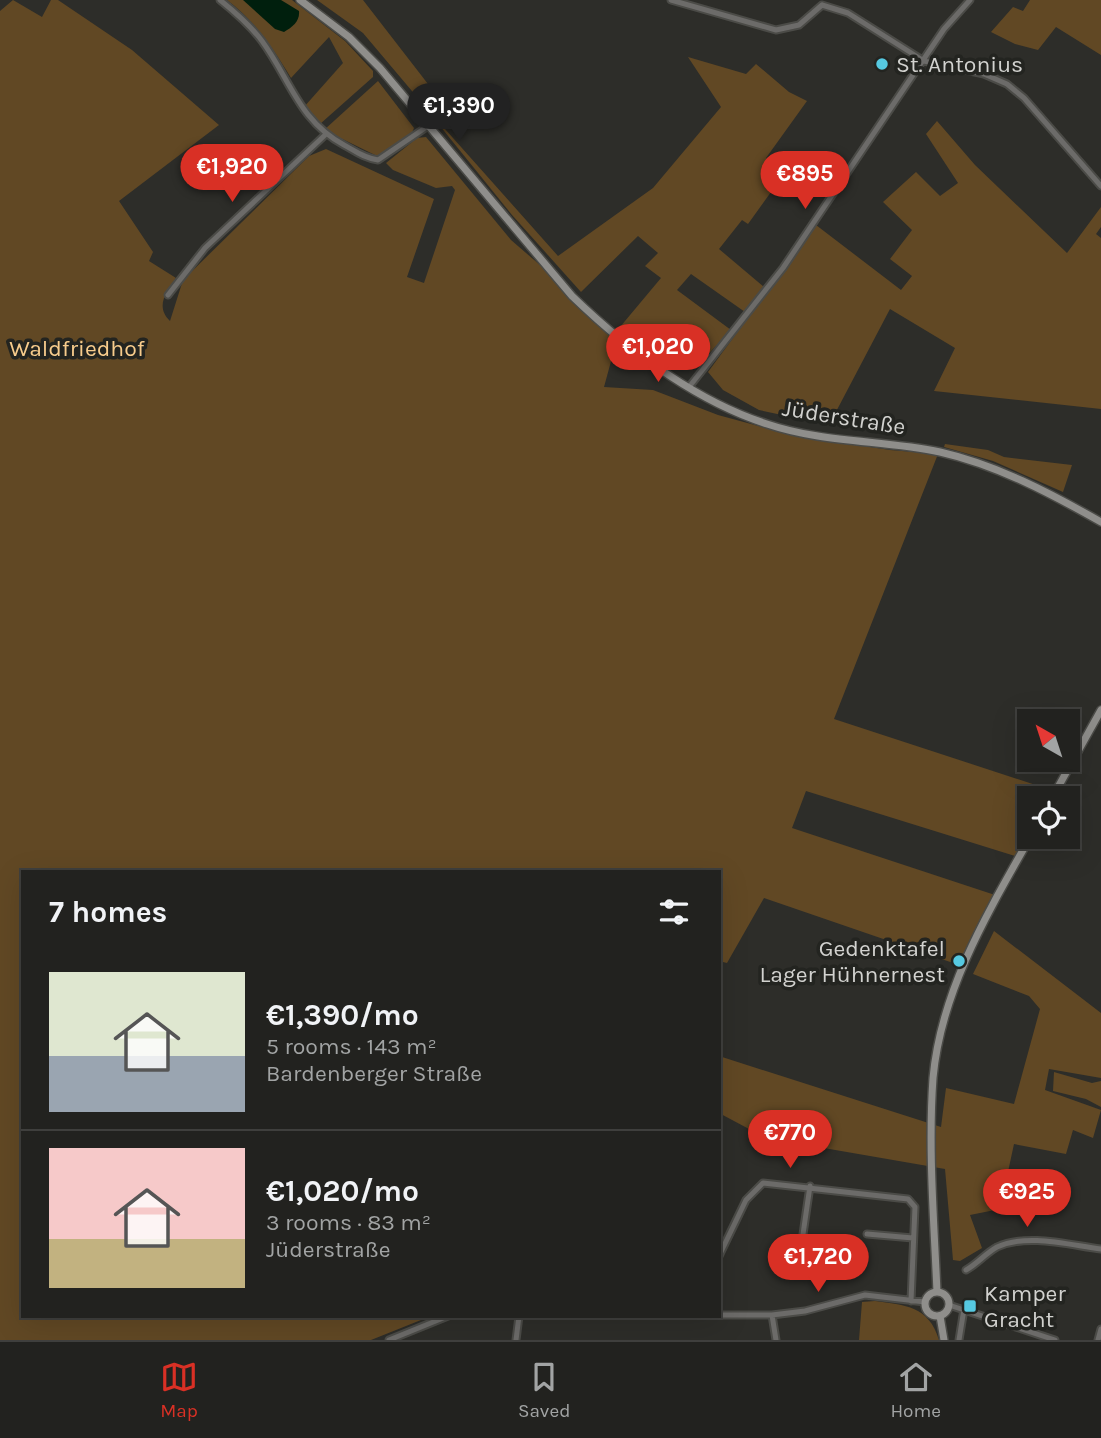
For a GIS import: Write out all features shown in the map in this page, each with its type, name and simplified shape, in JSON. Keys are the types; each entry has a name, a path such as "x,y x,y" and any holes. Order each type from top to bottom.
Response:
{"main road":[{"name":"Jüderstraße","path":"300,0 349,37 572,296 618,338 689,387 741,414 791,432 939,452 991,467 1101,522"},
{"path":"1059,786 1101,710"},
{"path":"937,1292 932,1152 933,1077 937,1055 945,1018 963,967 982,923 1024,849"},
{"path":"937,1292 947,1297 949,1305 946,1312 940,1316 929,1313 925,1303 930,1294 937,1292"},
{"path":"940,1316 944,1340"}],"street":[{"path":"220,0 244,20 263,42 299,105 325,135 366,158 378,160 428,126"},
{"path":"671,0 776,30 799,25 821,2 848,13 924,61 985,74 1007,84 1024,97 1101,186"},
{"path":"689,387 783,268 951,20 970,0"},
{"path":"168,295 205,247 325,135"},
{"path":"721,1252 746,1200 757,1186 769,1181 912,1200 915,1207 911,1301"},
{"path":"801,1248 810,1186"},
{"path":"867,1234 913,1238"},
{"path":"721,1236 728,1238"},
{"path":"966,1270 998,1247 1018,1242 1058,1243 1101,1249"},
{"path":"721,1315 772,1315 806,1311 865,1294 925,1303"},
{"path":"949,1305 1055,1340"},
{"path":"959,1340 964,1309"},
{"path":"772,1315 776,1340"},
{"path":"389,1340 443,1318"},
{"path":"516,1340 519,1318"},
{"path":"1098,1340 1101,1329"}],"green space":[{"name":"Waldfriedhof","path":"13,0 42,17 51,0 58,0 132,50 219,125 119,201 153,252 149,261 176,278 163,305 170,321 183,280 309,156 326,149 434,199 407,277 424,283 455,190 452,186 436,188 393,170 386,163 417,138 426,137 511,240 562,284 616,343 604,387 653,390 718,415 791,435 890,450 938,454 834,719 1039,786 1017,786 1019,849 1015,856 806,791 792,828 995,895 959,965 764,898 727,963 721,962 721,870 21,870 21,1318 426,1318 371,1340 0,1340 0,11"},
{"path":"227,0 292,0 345,41 373,71 373,77 320,124 304,107 343,63 329,37 291,78 263,36 247,17"},
{"path":"317,0 363,0 445,106 444,111 433,116 363,33"},
{"path":"1030,0 1101,0 1101,55 1056,27 1038,50 1015,44 991,32 1013,7 1023,11"},
{"path":"688,57 746,74 756,64 789,92 807,101 766,158 784,174 748,224 742,220 719,249 764,287 745,312 691,274 677,290 731,330 699,364 657,351 620,327 661,278 645,266 658,253 638,236 581,292 512,215 440,126 455,111 457,113 446,123 445,129 558,256 653,188 721,107"},
{"path":"378,81 414,128 411,135 377,156 324,130"},
{"path":"937,121 975,165 1067,253 1101,207 1101,227 1096,234 1101,238 1101,409 934,391 955,348 890,309 829,425 759,410 723,390 708,372 816,225 901,290 912,276 890,259 912,230 883,202 916,172 940,196 958,183 926,134"},
{"path":"945,444 988,450 1004,457 1072,465 1063,492 993,461 944,447"},
{"path":"994,931 1101,1013 1101,1078 1049,1069 1045,1090 1101,1110 1093,1138 1073,1130 1066,1154 1014,1144 1000,1209 970,1215 982,1248 960,1261 953,1260 945,1169 766,1138 721,1114 721,1057 941,1127 946,1088 1014,1104 1040,1009 1029,996 973,974"},
{"path":"1054,1072 1092,1083 1101,1081 1101,1107 1086,1099 1053,1091"},
{"path":"875,1301 914,1309 929,1320 939,1340 859,1340 862,1302"}],"shaded area":[{"path":"243,0 281,0 299,11 297,21 284,32 275,29"}],"place":[{"name":"St. Antonius","path":"882,64"},
{"name":"Gedenktafel Lager Hühnernest","path":"959,961"},
{"name":"Kamper Gracht","path":"970,1306"}]}
